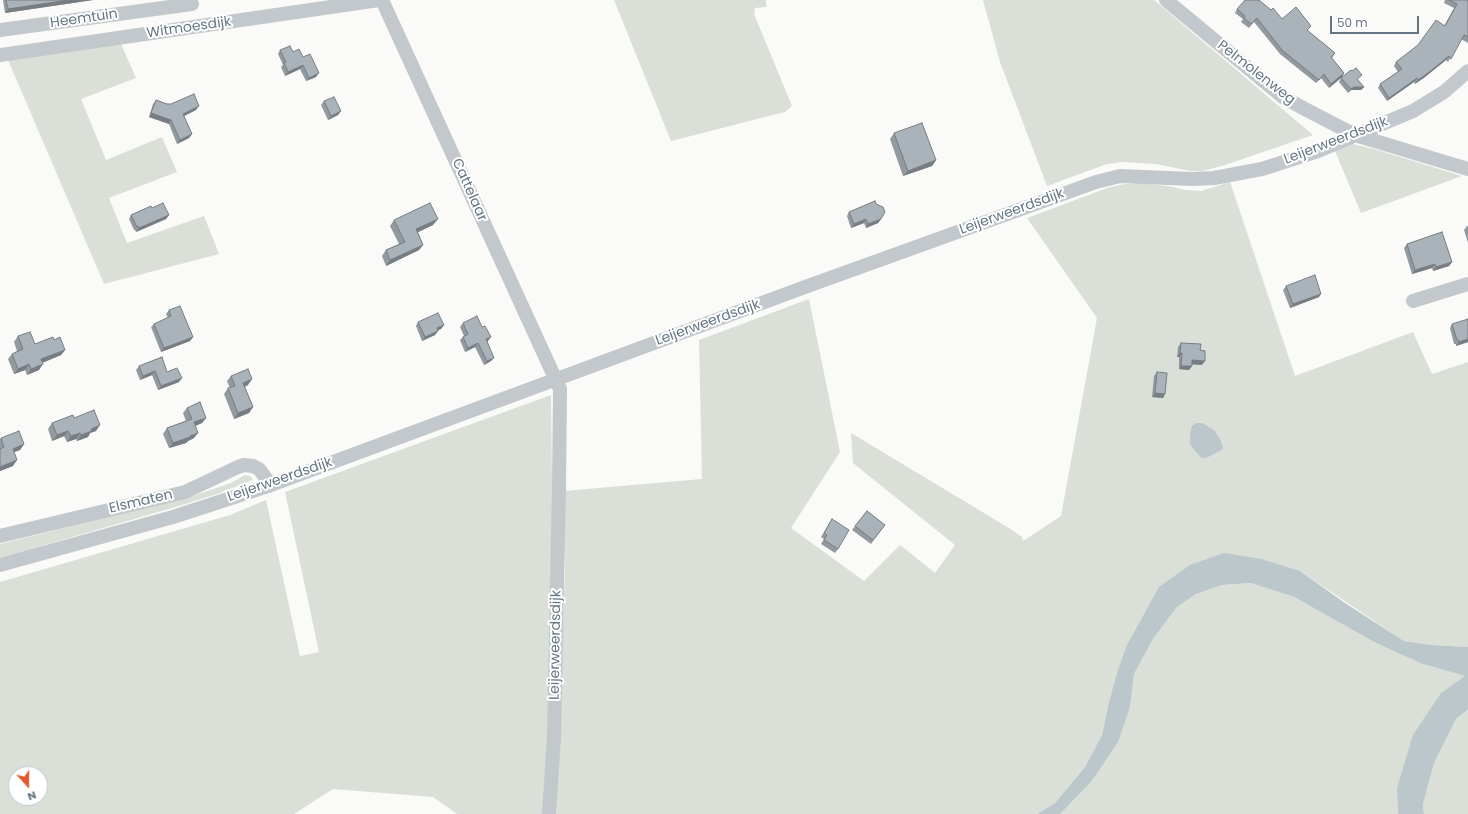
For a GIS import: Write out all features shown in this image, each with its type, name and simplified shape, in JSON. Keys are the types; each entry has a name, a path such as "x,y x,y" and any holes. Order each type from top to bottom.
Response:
{"street":[{"name":"Witmoesdijk","path":"0,55 379,0"},
{"name":"Cattelaar","path":"382,0 555,380"},
{"name":"Pelmolenweg","path":"1166,0 1283,97 1302,108 1355,135 1468,169"},
{"path":"192,2 195,27"},
{"name":"Heemtuin","path":"0,30 192,2"},
{"name":"Leijerweerdsdijk","path":"0,565 172,517 271,485 805,287 1096,182 1120,176 1192,179 1214,178 1262,169 1283,163 1318,151 1418,108 1444,92 1468,71"},
{"path":"1413,301 1468,284"},
{"name":"Leijerweerdsdijk","path":"549,814 554,737 559,486 560,389 555,380"},
{"name":"Elsmaten","path":"0,536 184,492 244,465 253,466 259,469 271,485"}],"shaded area":[{"path":"614,0 766,0 766,7 755,8 754,14 792,106 785,112 671,141"},
{"path":"983,0 1154,0 1313,135 1203,171 1190,171 1156,164 1123,162 1107,164 1047,186 1000,62"},
{"path":"121,44 136,78 81,99 106,160 162,137 177,172 109,198 127,243 204,216 219,254 104,284 8,60"},
{"path":"1349,143 1374,149 1462,176 1361,213 1335,151"},
{"path":"1230,182 1295,376 1413,332 1432,374 1468,362 1468,647 1432,645 1404,641 1300,571 1190,565 1108,706 1102,735 1085,767 1055,803 1037,814 556,814 565,570 564,491 702,479 699,340 809,299 840,452 791,528 864,581 900,545 935,573 955,545 853,463 851,433 1009,528 1022,537 1023,541 1061,516 1097,318 1027,218 1110,187 1125,184 1142,183 1201,191","holes":["1191,438 1222,450 1216,453 1195,451 1190,444"]},
{"path":"551,395 553,575 546,814 457,814 433,797 333,789 294,814 0,814 0,582 230,515 266,500 300,656 319,652 285,492"},
{"path":"1196,423 1202,423 1214,430 1220,439 1223,448 1222,450 1206,458 1202,458 1195,451 1190,444 1190,433 1192,426"},
{"path":"245,475 250,476 253,480 217,494 179,506 0,558 0,544 193,496 231,483"},
{"path":"1224,553 1261,559 1300,571 1345,603 1404,641 1432,645 1468,647 1468,710 1456,719 1434,763 1423,804 1424,814 1398,814 1397,788 1413,735 1441,693 1465,676 1420,663 1374,642 1294,597 1251,583 1222,585 1196,594 1177,607 1153,639 1134,674 1130,707 1118,742 1091,782 1060,814 1037,814 1055,803 1085,767 1102,735 1118,670 1127,645 1159,587 1190,565"},
{"path":"1251,583 1294,597 1374,642 1420,663 1466,676 1441,693 1397,788 1398,814 1060,814 1091,782 1130,707 1134,674 1153,639 1177,607 1196,594 1222,585"},
{"path":"1468,711 1468,814 1424,814 1423,804 1434,763 1456,719"}],"building":[{"path":"6,0 69,0 8,9"},
{"path":"1245,0 1259,0 1271,10 1273,8 1282,19 1296,7 1311,26 1307,30 1335,53 1331,57 1344,73 1331,84 1324,74 1319,80 1282,50 1257,18 1251,24 1244,18 1245,16 1237,9"},
{"path":"1449,0 1468,0 1468,37 1464,35 1451,59 1449,56 1418,80 1417,78 1389,98 1380,84 1402,69 1396,62 1418,45 1436,20 1445,26 1457,4"},
{"path":"290,46 293,52 299,49 303,57 310,54 319,73 309,78 303,65 288,72 284,63 286,62 280,50"},
{"path":"1356,68 1362,75 1357,79 1364,87 1354,87 1351,89 1341,78"},
{"path":"194,94 199,106 183,114 192,134 180,140 171,120 151,113 156,100 171,104"},
{"path":"334,97 341,111 331,116 324,101"},
{"path":"922,123 936,160 908,171 894,133"},
{"path":"875,201 876,204 883,207 885,212 881,219 868,224 866,219 854,224 849,212"},
{"path":"163,203 169,215 139,228 138,226 137,227 131,215 151,206 152,208"},
{"path":"430,203 438,219 416,229 423,245 390,260 386,250 405,242 394,220"},
{"path":"1442,232 1452,262 1436,267 1435,264 1415,270 1407,244"},
{"path":"1315,275 1321,294 1293,304 1286,286"},
{"path":"180,306 193,337 164,348 154,324 171,316 169,310"},
{"path":"438,313 444,325 437,328 438,331 425,337 418,322"},
{"path":"477,316 482,327 485,326 491,337 486,339 494,358 487,361 478,343 468,348 463,337 468,334 463,323"},
{"path":"1468,319 1468,339 1459,342 1452,324"},
{"path":"30,332 35,344 53,337 54,340 60,337 65,350 41,359 43,364 31,369 29,364 18,369 12,354 23,349 18,336"},
{"path":"1181,343 1201,344 1200,350 1205,351 1205,361 1192,360 1192,366 1181,366"},
{"path":"162,357 167,372 177,368 182,378 161,386 155,371 143,376 139,366"},
{"path":"248,369 252,379 243,383 253,407 238,413 228,388 235,386 231,376"},
{"path":"1157,372 1167,373 1165,394 1155,393"},
{"path":"200,402 206,418 194,422 198,433 173,443 167,428 192,419 187,408"},
{"path":"94,410 100,425 91,429 92,431 81,435 80,433 71,436 68,431 57,435 52,423 73,415 74,418"},
{"path":"19,431 24,444 13,449 17,460 0,467 0,449 4,447 1,438"},
{"path":"867,511 885,525 873,540 855,526"},
{"path":"832,519 849,530 838,549 824,540 827,535 824,533"}]}
